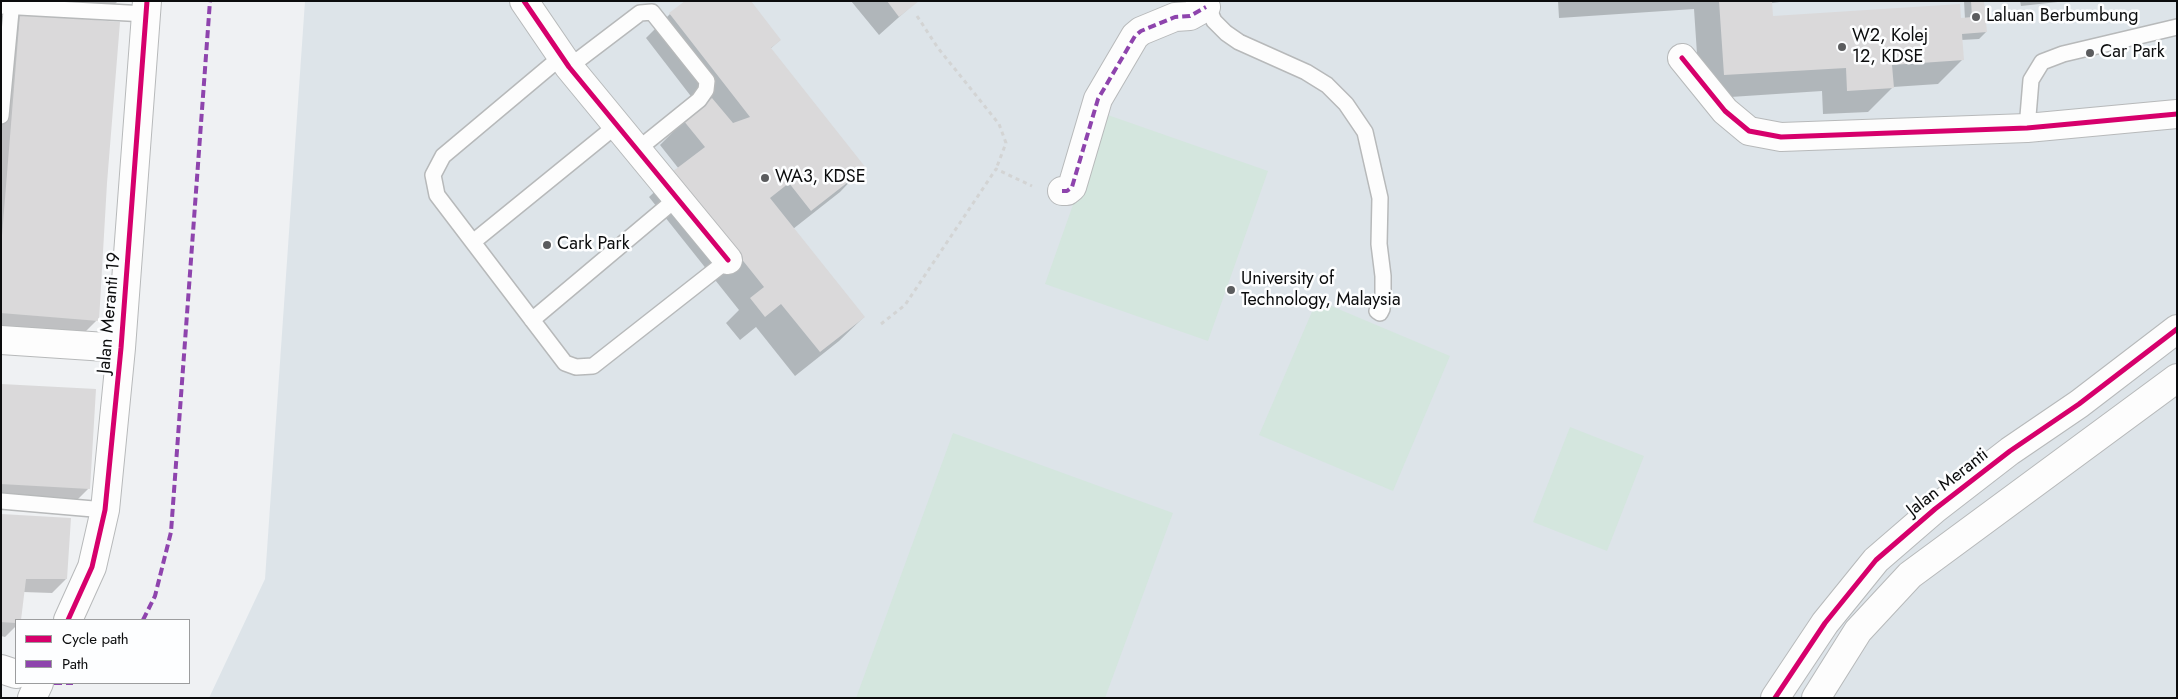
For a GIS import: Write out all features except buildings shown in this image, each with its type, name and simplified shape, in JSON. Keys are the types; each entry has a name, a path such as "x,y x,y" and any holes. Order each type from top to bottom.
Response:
{"street":[{"path":"524,1 565,62 728,260"},
{"path":"1062,190 1067,191 1072,188 1098,99 1136,36 1141,31 1174,17 1190,16 1205,4"},
{"name":"Jalan Meranti 19","path":"68,619 92,567 105,510 121,348 146,8"},
{"path":"1682,58 1725,111 1749,131 1781,137 2027,128 2177,114"},
{"name":"Jalan Meranti","path":"1775,698 1825,623 1876,560 1935,509 2010,452 2079,404 2177,329"},
{"path":"1,340 121,348"},
{"path":"1816,698 1858,631 1910,576 2177,378"},
{"path":"1,670 15,674"},
{"path":"32,698 39,684"}],"lane":[{"path":"1,116 9,4 146,8"},
{"path":"1205,4 1218,25 1239,42 1306,72 1327,85 1346,104 1365,132 1375,168 1380,206 1379,244 1383,276 1382,309 1380,313 1377,311"},
{"path":"637,150 699,100 706,90 707,81 652,12 640,13 565,62 443,156 433,175 437,195 565,363 576,367 593,366 728,260"},
{"path":"2027,128 2031,80 2042,62 2063,54 2177,27"},
{"path":"473,242 617,125"},
{"path":"532,320 676,199"},
{"path":"1,500 105,510"}],"path":[{"path":"881,324 906,305 996,169 1006,143 999,124 938,48 917,16"},
{"path":"996,169 1038,189 1062,190"}],"shaded area":[{"name":"University of Technology, Malaysia","path":"305,1 2177,1 2177,698 209,698 265,579"},
{"path":"1105,114 1268,171 1208,341 1045,284"},
{"path":"1317,300 1450,356 1393,491 1259,435"},
{"path":"1570,427 1644,456 1607,551 1533,522"},
{"path":"953,433 1173,513 1105,698 856,698"}],"marked path":[{"path":"144,619 155,596 171,532 210,1"},
{"path":"1062,191 1067,191 1072,187 1098,99 1135,36 1141,31 1175,17 1190,16 1206,7"}],"cycle path":[{"path":"68,619 92,567 105,510 121,348 147,1"},
{"path":"524,1 569,67 728,260"},
{"path":"1682,58 1725,111 1749,131 1781,137 2027,128 2177,114"},
{"path":"1775,698 1825,623 1876,560 1935,509 2010,451 2079,404 2177,329"}],"place":[{"name":"Laluan Berbumbung","path":"1976,17"},
{"name":"W2, Kolej 12, KDSE","path":"1842,47"},
{"name":"Car Park","path":"2090,53"},
{"name":"WA3, KDSE","path":"765,178"},
{"name":"Cark Park","path":"547,245"},
{"name":"University of Technology, Malaysia","path":"1231,290"}]}
